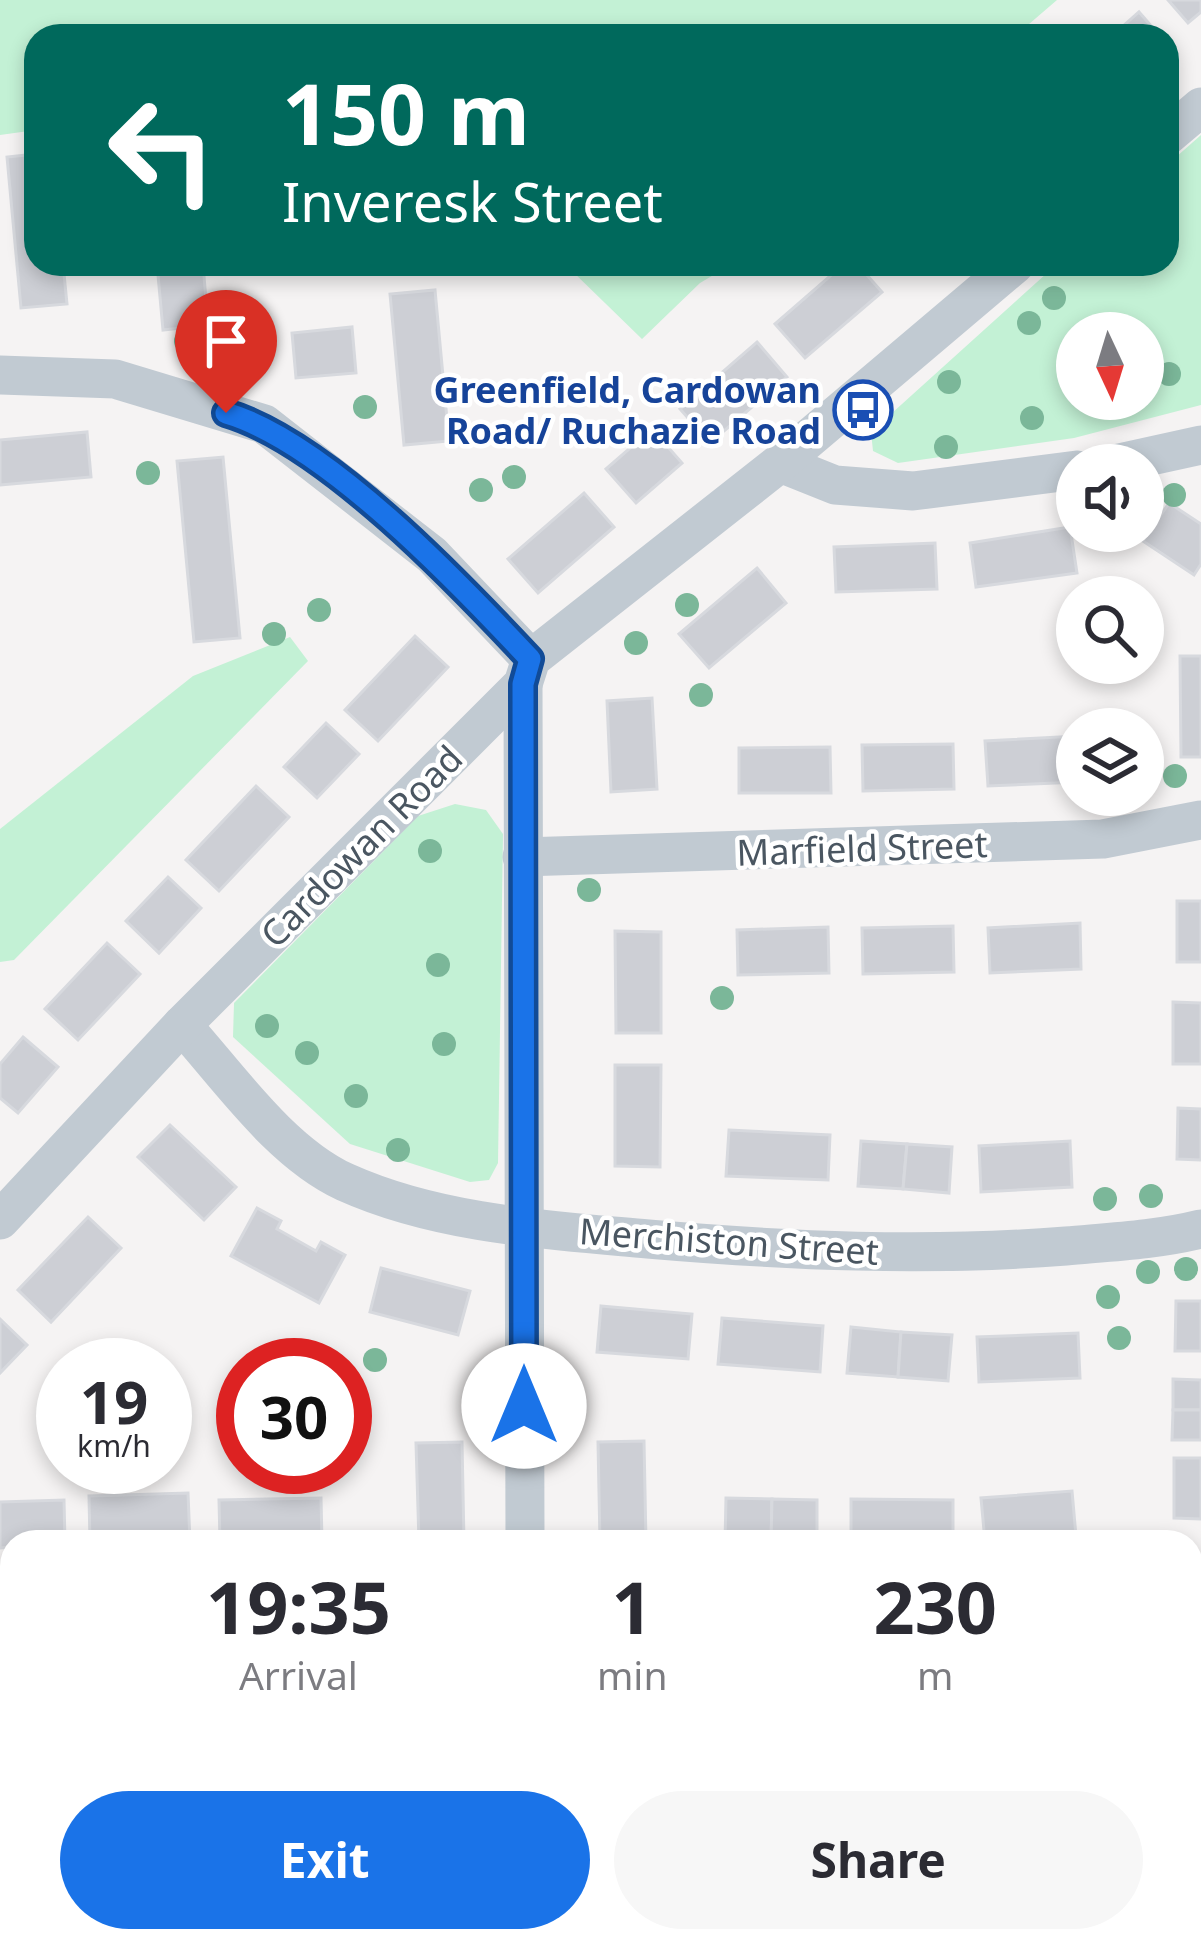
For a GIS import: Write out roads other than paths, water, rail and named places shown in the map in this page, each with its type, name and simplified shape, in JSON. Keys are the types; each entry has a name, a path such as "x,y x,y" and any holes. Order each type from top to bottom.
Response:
{"street":[{"name":"Cardowan Road","path":"0,1220 182,1025 526,672 1001,276"},
{"path":"0,374 115,380 264,424 432,556 526,672 522,856 525,1530"},
{"path":"1164,453 1201,445"},
{"path":"779,463 836,485 913,491 1056,473"},
{"name":"Marfield Street","path":"522,856 1102,838 1201,820"},
{"name":"Merchiston Street","path":"182,1025 277,1131 342,1181 433,1211 524,1225 790,1251 983,1252 1168,1237 1201,1229"}],"place":[{"name":"Greenfield, Cardowan Road/ Ruchazie Road","path":"863,410"}]}
